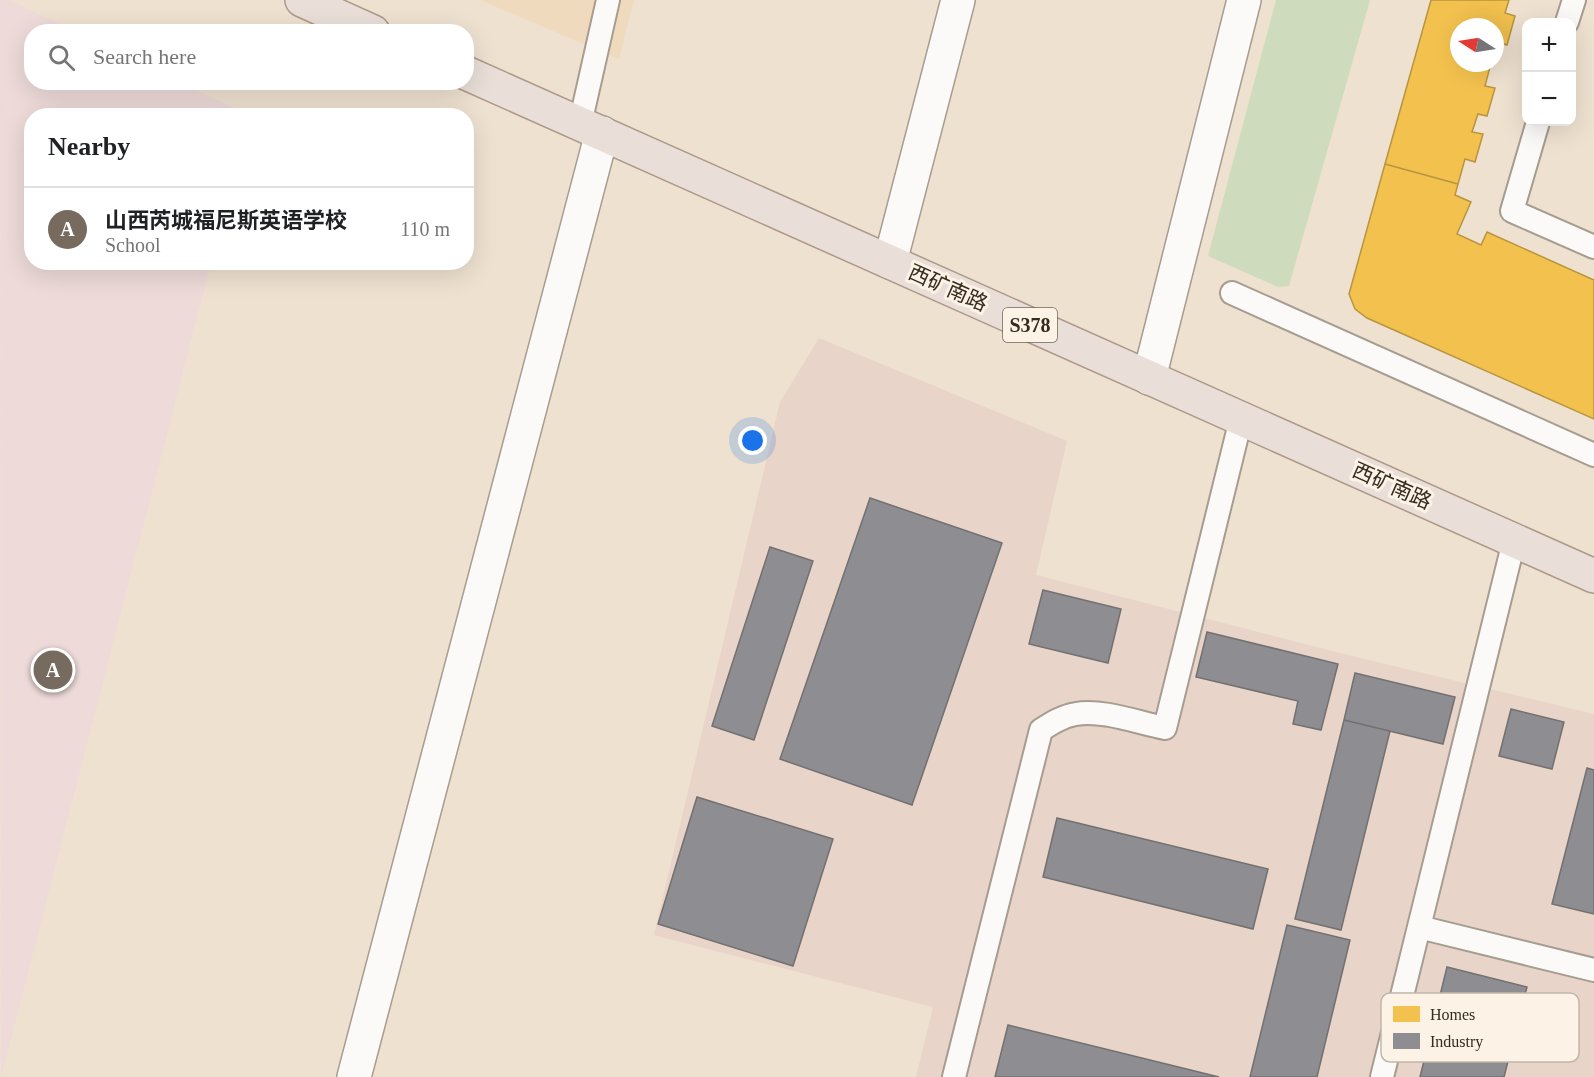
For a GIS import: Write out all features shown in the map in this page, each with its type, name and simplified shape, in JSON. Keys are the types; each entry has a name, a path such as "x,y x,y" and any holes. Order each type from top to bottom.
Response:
{"main road":[{"path":"302,0 355,24"},
{"name":"西矿南路","path":"474,77 1594,576"}],"street":[{"path":"890,262 957,0"},
{"path":"1149,378 1244,0"},
{"path":"354,1077 591,129"}],"lane":[{"path":"591,129 608,0"},
{"path":"1568,18 1574,0"},
{"path":"1537,126 1512,210 1594,247"},
{"path":"1232,293 1594,455"},
{"path":"954,1077 1041,730 1056,720 1076,714 1096,713 1165,728 1241,419"},
{"path":"1403,993 1514,541"},
{"path":"1419,927 1594,970"},
{"path":"1382,1077 1386,1062"}],"shaded area":[{"path":"0,0 9,0 60,24 24,24 24,90 196,90 234,108 24,108 24,270 209,270 1,1077"},
{"path":"480,0 634,0 619,59"},
{"path":"819,338 1067,441 1036,575 1348,655 1594,714 1594,1077 916,1077 933,1007 654,935 780,402"}],"green space":[{"path":"1276,0 1370,0 1289,286 1278,287 1208,256"}],"building: Homes":[{"path":"1431,0 1509,0 1505,13 1515,16 1507,45 1504,44 1504,18 1450,18 1450,72 1489,72 1485,86 1495,88 1487,116 1478,114 1472,132 1483,134 1475,162 1465,159 1458,184 1385,164"},
{"path":"1385,164 1458,184 1455,195 1471,202 1457,234 1481,245 1487,232 1594,280 1594,419 1367,318 1355,309 1349,294"}],"building: Industry":[{"path":"870,498 1002,543 912,805 780,759"},
{"path":"770,547 813,561 754,740 712,726"},
{"path":"1043,590 1121,609 1108,663 1029,644"},
{"path":"1207,632 1338,664 1321,730 1293,724 1298,701 1196,677"},
{"path":"1355,673 1455,697 1443,744 1344,720"},
{"path":"1511,709 1564,722 1552,769 1499,756"},
{"path":"1344,720 1390,731 1341,930 1295,919"},
{"path":"1587,768 1594,770 1594,914 1552,904"},
{"path":"697,797 833,839 793,966 658,924"},
{"path":"1057,818 1268,869 1253,929 1043,877"},
{"path":"1287,925 1350,940 1317,1077 1250,1077"},
{"path":"1447,967 1527,987 1525,993 1441,993"},
{"path":"1008,1025 1219,1077 995,1077"},
{"path":"1424,1062 1508,1062 1504,1077 1420,1077"}],"place":[{"name":"山西芮城福尼斯英语学校","path":"53,670"}]}
